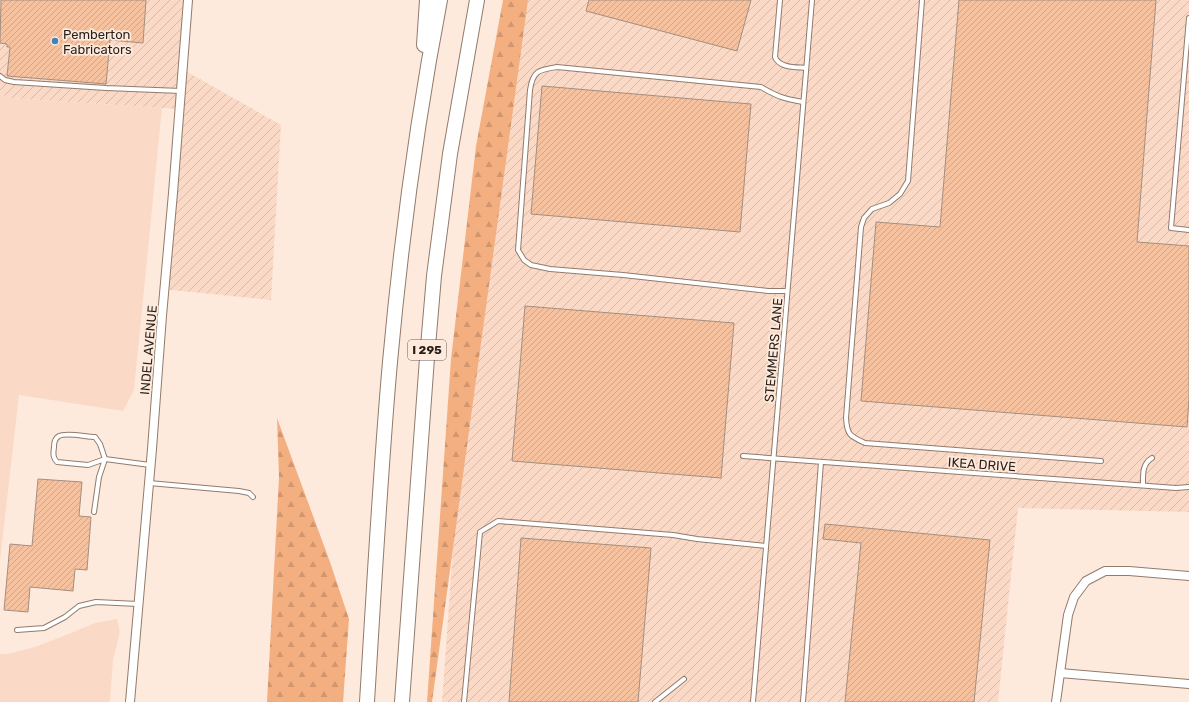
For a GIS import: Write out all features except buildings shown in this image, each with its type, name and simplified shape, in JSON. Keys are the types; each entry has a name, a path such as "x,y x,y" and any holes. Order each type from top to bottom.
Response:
{"highway":[{"path":"418,126 427,0"},
{"name":"I 295","path":"367,702 390,362 402,244 418,126 440,0"},
{"name":"I 295","path":"402,702 426,358 434,276 450,154 477,0"}],"street":[{"name":"INDEL AVENUE","path":"130,702 188,0"},
{"path":"1056,702 1068,615 1074,597 1086,581 1105,571 1129,571 1189,576"},
{"path":"1060,673 1189,684"}],"lane":[{"path":"780,0 776,60 783,65 806,68"},
{"name":"STEMMERS LANE","path":"753,702 812,0"},
{"path":"922,0 908,181 900,194 889,203 872,209 864,218 861,227 846,418 847,430 853,438 865,443 1101,461"},
{"path":"1189,18 1171,228 1189,230"},
{"path":"788,291 768,291 623,275 550,269 531,265 524,260 518,250 530,90 531,81 534,74 541,69 557,67 761,87 782,98 804,102"},
{"path":"0,76 5,80 14,82 181,91"},
{"path":"94,512 99,477 105,459 100,444 95,437 64,434 58,436 55,441 54,459 57,462 88,465 105,459 150,465"},
{"name":"IKEA DRIVE","path":"743,456 1176,488 1189,487"},
{"path":"1143,485 1143,469 1145,464 1152,458"},
{"path":"803,702 820,462"},
{"path":"149,483 239,491 249,493 253,497"},
{"path":"464,702 480,532 498,521 673,535 766,546"},
{"path":"17,630 44,628 79,606 96,602 138,604"},
{"path":"655,702 684,679"}],"shaded area":[{"path":"0,0 188,0 182,69 281,125 271,300 161,289 178,109 9,98 0,94"},
{"path":"528,0 1189,0 1189,512 1018,508 998,702 442,702 476,227"},
{"path":"0,94 9,98 162,108 134,390 123,411 19,395 0,561"},
{"path":"117,619 120,632 113,660 110,702 0,702 0,654 7,654 35,647 95,623"}],"green space":[{"path":"503,0 528,0 432,702 427,702 451,359 476,146"},
{"path":"277,418 330,562 349,619 343,702 267,702 279,477"}],"place":[{"name":"Pemberton Fabricators","path":"55,41"}]}
